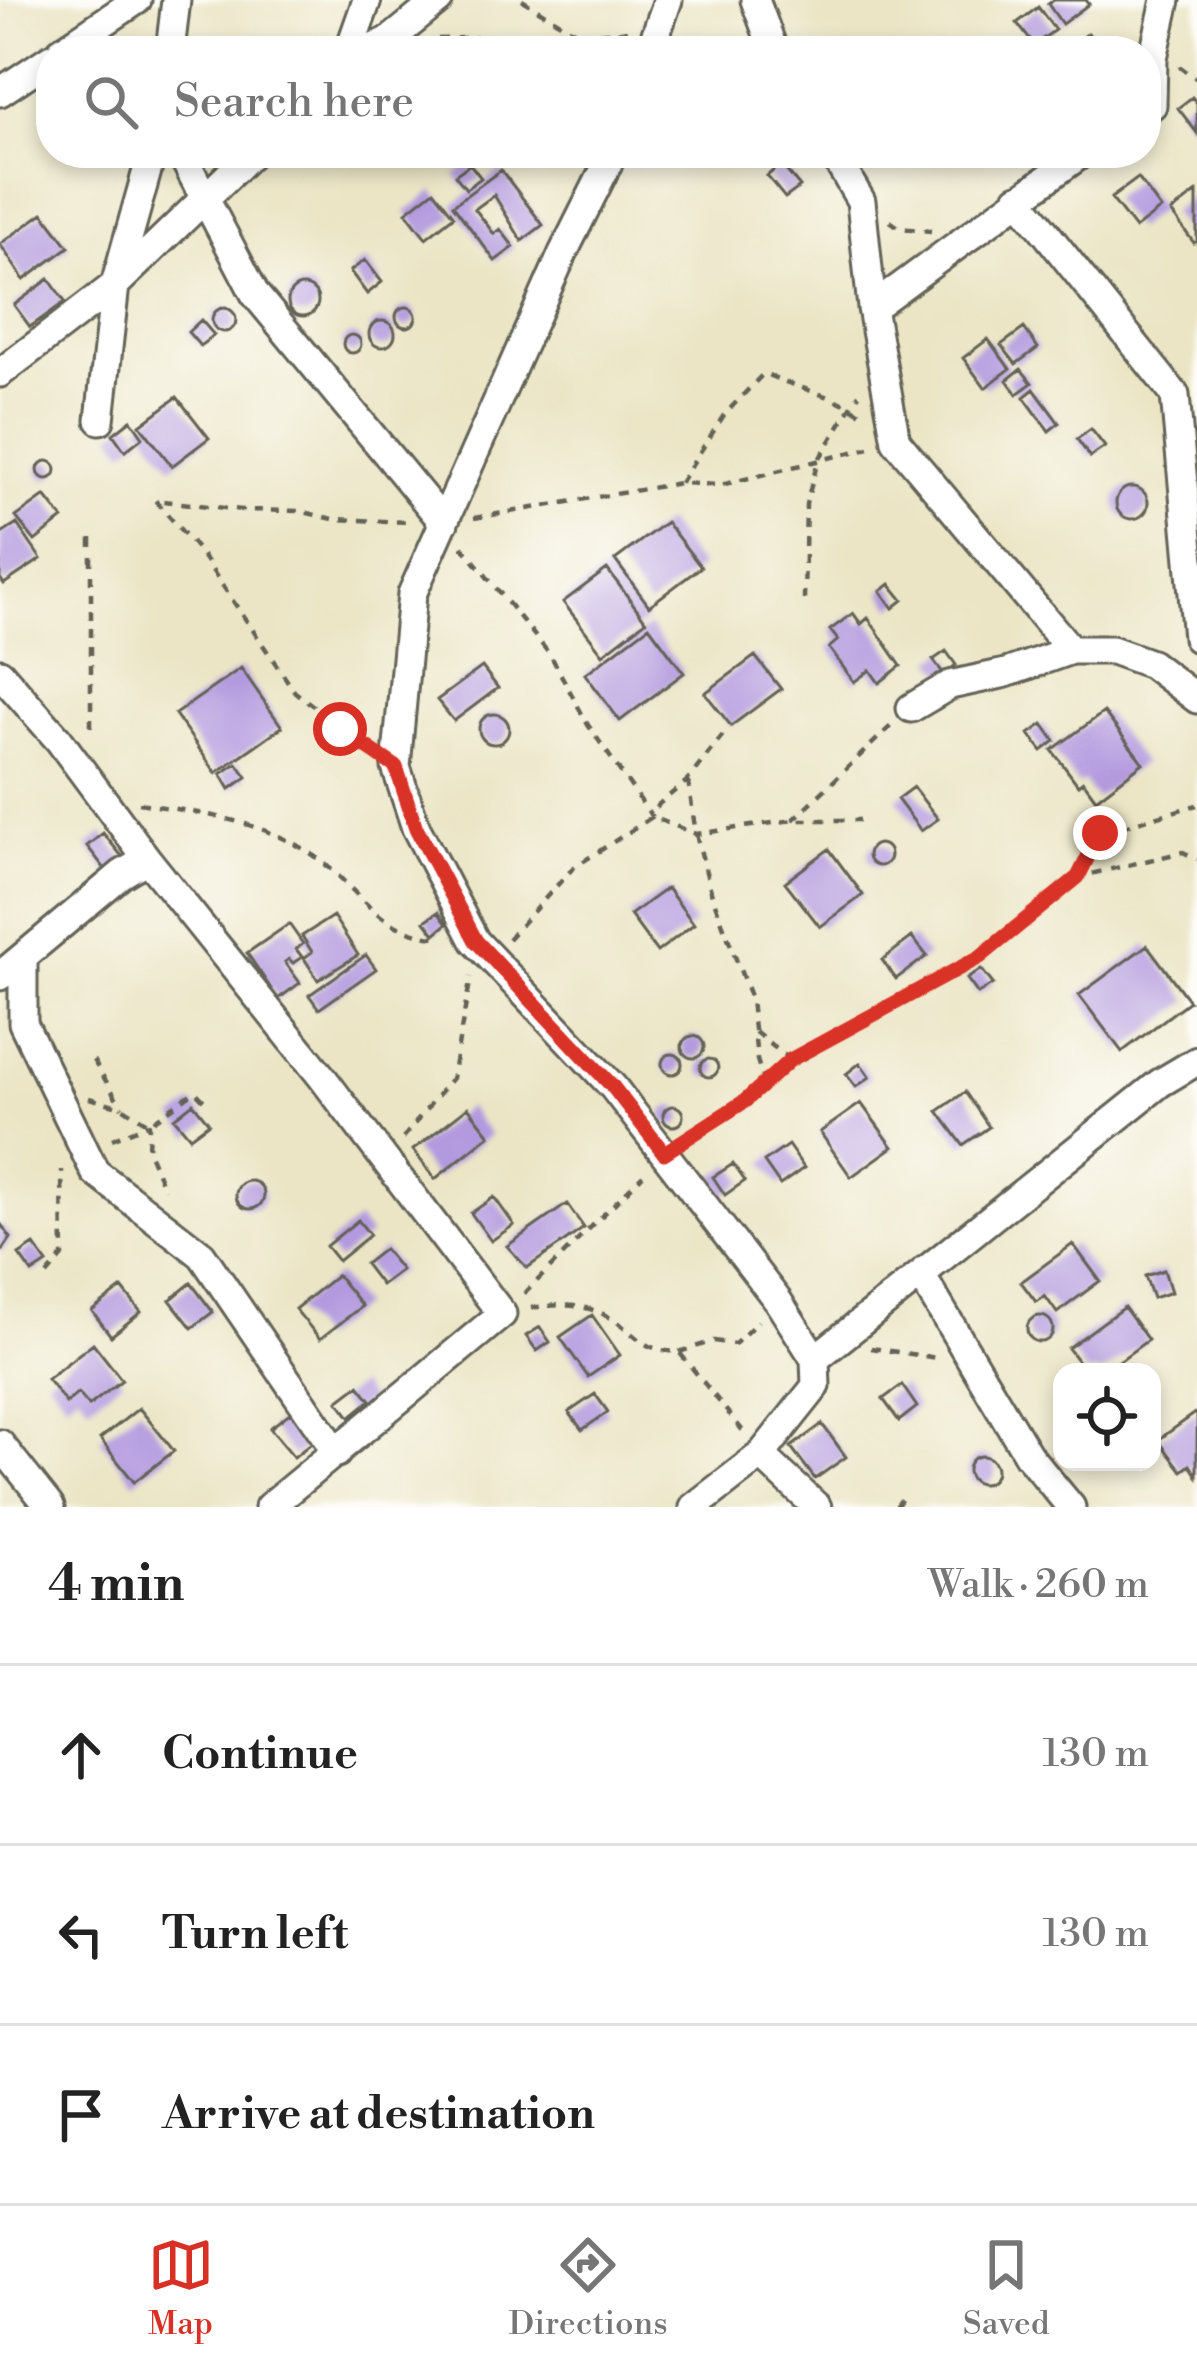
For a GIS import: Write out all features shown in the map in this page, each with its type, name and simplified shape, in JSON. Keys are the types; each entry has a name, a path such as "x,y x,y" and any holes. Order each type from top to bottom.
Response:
{"street":[{"path":"83,36 137,0"},
{"path":"172,36 176,0"},
{"path":"355,36 367,0"},
{"path":"390,36 439,0"},
{"path":"656,36 668,0"},
{"path":"755,0 768,36"},
{"path":"1158,36 1166,0"},
{"path":"0,92 36,68"},
{"path":"100,420 115,285 148,168"},
{"path":"190,168 255,294 443,523"},
{"path":"0,373 115,285 237,168"},
{"path":"606,168 412,594 396,767 416,828 476,941 613,1087 778,1301 815,1359 816,1386 761,1455 694,1507"},
{"path":"842,168 861,201 872,308 896,441 1071,650"},
{"path":"872,308 1061,168"},
{"path":"1018,198 1174,395 1197,638"},
{"path":"911,708 950,685 1006,673 1071,650 1112,650 1151,664 1197,699"},
{"path":"0,674 58,740 502,1314 269,1507"},
{"path":"147,859 122,874 11,968 23,1023 95,1172 202,1256 337,1453"},
{"path":"815,1359 1160,1083 1197,1061"},
{"path":"922,1277 1028,1455 1071,1507"},
{"path":"0,1444 50,1507"},
{"path":"761,1455 817,1507"}],"path":[{"path":"522,0 580,36"},
{"path":"527,36 606,36"},
{"path":"861,201 900,228 967,235"},
{"path":"804,599 806,504 818,460 880,354"},
{"path":"680,483 724,415 764,373 795,389 852,406 896,441"},
{"path":"396,767 295,692 199,551 155,500 299,511 333,519 443,523 680,483 721,485 896,441"},
{"path":"443,523 551,656 588,725 652,818 696,834 793,820 860,820"},
{"path":"91,538 91,735"},
{"path":"793,820 911,708"},
{"path":"105,806 124,800 249,823 310,853 391,926 432,938 506,941 573,868 652,818 659,804 688,780 725,732"},
{"path":"688,780 696,834 728,946 752,999 757,1060 766,1086"},
{"path":"502,1314 664,1153 766,1086 790,1060 980,957 1078,877 1100,833 1197,805"},
{"path":"1078,877 1183,852 1197,859"},
{"path":"385,1160 452,1078 476,941"},
{"path":"754,1033 790,1060"},
{"path":"93,1060 122,1107"},
{"path":"95,1172 100,1145 148,1124 195,1091 206,1103"},
{"path":"87,1098 122,1107 148,1124"},
{"path":"148,1124 148,1151 163,1178 170,1231"},
{"path":"47,1275 63,1256 61,1154"},
{"path":"502,1314 558,1303 604,1315 653,1351 680,1352 714,1341 735,1344 778,1301"},
{"path":"865,1347 931,1356 978,1371"},
{"path":"680,1352 761,1455"},
{"path":"896,1507 905,1494"}],"building":[{"path":"1086,0 1089,4 1062,24 1048,4"},
{"path":"1038,7 1055,30 1047,36 1027,36 1017,23"},
{"path":"1192,97 1197,103 1197,133 1178,108"},
{"path":"473,168 481,178 466,189 455,175"},
{"path":"784,168 800,187 785,198 767,176"},
{"path":"501,170 543,225 522,241 494,195 475,209 494,234 500,229 514,247 495,261 453,205"},
{"path":"1138,178 1161,209 1135,229 1111,198"},
{"path":"434,190 454,216 426,238 406,212"},
{"path":"1197,192 1197,241 1194,243 1171,212"},
{"path":"43,213 69,247 24,280 0,244"},
{"path":"365,260 382,282 367,294 350,271"},
{"path":"49,279 65,302 30,327 14,305"},
{"path":"303,286 318,301 303,316 288,301"},
{"path":"406,307 416,317 406,327 396,317"},
{"path":"224,308 236,320 224,332 212,320"},
{"path":"201,320 214,335 200,346 188,332"},
{"path":"382,321 395,334 382,347 369,334"},
{"path":"1024,328 1038,348 1016,364 1001,345"},
{"path":"352,335 361,344 352,353 343,344"},
{"path":"988,339 1010,369 985,388 963,358"},
{"path":"1021,369 1032,383 1017,394 1007,380"},
{"path":"1034,389 1059,423 1049,431 1024,397"},
{"path":"177,397 209,438 172,466 140,425"},
{"path":"131,420 143,437 125,451 113,434"},
{"path":"1091,429 1105,447 1090,457 1077,439"},
{"path":"47,461 56,470 47,479 38,470"},
{"path":"1132,487 1143,492 1148,503 1143,514 1132,519 1121,514 1116,503 1121,492"},
{"path":"45,496 63,519 35,541 16,517"},
{"path":"666,522 701,567 649,606 615,560"},
{"path":"17,524 41,559 4,584 0,535"},
{"path":"607,569 646,621 603,654 563,602"},
{"path":"890,584 903,600 893,608 881,591"},
{"path":"853,613 861,624 868,618 901,666 879,683 870,670 854,682 829,648 838,640 830,630"},
{"path":"649,626 684,673 620,721 585,674"},
{"path":"946,651 956,665 944,674 933,660"},
{"path":"755,656 781,689 731,726 705,693"},
{"path":"482,667 498,688 454,721 437,700"},
{"path":"241,668 282,727 216,773 175,714"},
{"path":"1104,712 1143,763 1096,799 1083,781 1078,785 1052,750"},
{"path":"494,714 505,718 509,729 505,740 494,744 483,740 479,729 483,718"},
{"path":"1043,724 1055,741 1042,751 1029,734"},
{"path":"237,763 247,777 230,789 221,774"},
{"path":"913,787 938,819 921,831 897,799"},
{"path":"103,833 129,865 112,878 87,846"},
{"path":"879,844 890,855 879,866 868,855"},
{"path":"829,849 863,895 820,927 785,882"},
{"path":"667,888 694,924 657,952 630,915"},
{"path":"438,912 447,924 435,934 425,921"},
{"path":"333,916 358,955 318,980 304,958 312,952 302,936"},
{"path":"289,924 303,944 296,949 302,957 285,962 300,983 278,999 247,953"},
{"path":"912,937 927,956 896,979 882,960"},
{"path":"1147,945 1189,1001 1122,1052 1079,995"},
{"path":"366,955 376,969 319,1009 309,995"},
{"path":"981,969 993,984 978,994 967,979"},
{"path":"693,1036 704,1047 693,1058 682,1047"},
{"path":"672,1054 682,1064 672,1074 662,1064"},
{"path":"709,1059 718,1068 709,1077 700,1068"},
{"path":"860,1063 870,1077 856,1087 846,1074"},
{"path":"965,1092 989,1127 963,1145 938,1111"},
{"path":"193,1103 209,1123 190,1137 174,1118"},
{"path":"861,1103 893,1147 851,1177 820,1132"},
{"path":"673,1106 683,1116 673,1126 663,1116"},
{"path":"468,1107 490,1135 435,1179 413,1150"},
{"path":"788,1145 804,1168 780,1185 764,1162"},
{"path":"733,1164 745,1181 725,1195 713,1177"},
{"path":"250,1181 260,1185 264,1195 260,1205 250,1209 240,1205 236,1195 240,1185"},
{"path":"494,1197 514,1225 491,1241 471,1213"},
{"path":"567,1204 584,1228 527,1268 507,1246"},
{"path":"358,1220 370,1235 338,1261 326,1246"},
{"path":"0,1223 11,1238 0,1254"},
{"path":"1073,1244 1100,1281 1057,1313 1045,1296 1036,1302 1021,1282"},
{"path":"34,1245 47,1263 32,1273 19,1255"},
{"path":"384,1249 401,1270 381,1285 365,1264"},
{"path":"1164,1270 1171,1292 1153,1298 1145,1276"},
{"path":"337,1275 362,1306 320,1339 295,1309"},
{"path":"191,1283 213,1312 192,1328 170,1300"},
{"path":"122,1288 141,1312 111,1336 92,1311"},
{"path":"1124,1307 1148,1340 1116,1363 1079,1363 1068,1348"},
{"path":"592,1315 620,1355 588,1377 560,1337"},
{"path":"1040,1316 1053,1329 1040,1342 1027,1329"},
{"path":"540,1327 550,1342 537,1351 526,1336"},
{"path":"93,1343 122,1380 89,1406 78,1393 66,1403 47,1379"},
{"path":"359,1385 371,1400 350,1417 338,1401"},
{"path":"902,1385 917,1407 899,1421 883,1399"},
{"path":"595,1394 608,1412 582,1430 569,1412"},
{"path":"139,1408 174,1451 134,1482 100,1439"},
{"path":"291,1412 314,1441 294,1457 270,1428"},
{"path":"1197,1412 1197,1476 1190,1465 1182,1471 1161,1438"},
{"path":"822,1424 846,1457 815,1479 791,1447"},
{"path":"982,1456 992,1460 996,1470 992,1480 982,1484 972,1480 968,1470 972,1460"}],"route":[{"path":"340,729 396,767 416,828 476,941 613,1087 664,1153 766,1086 790,1060 980,957 1078,877 1100,833"}]}
